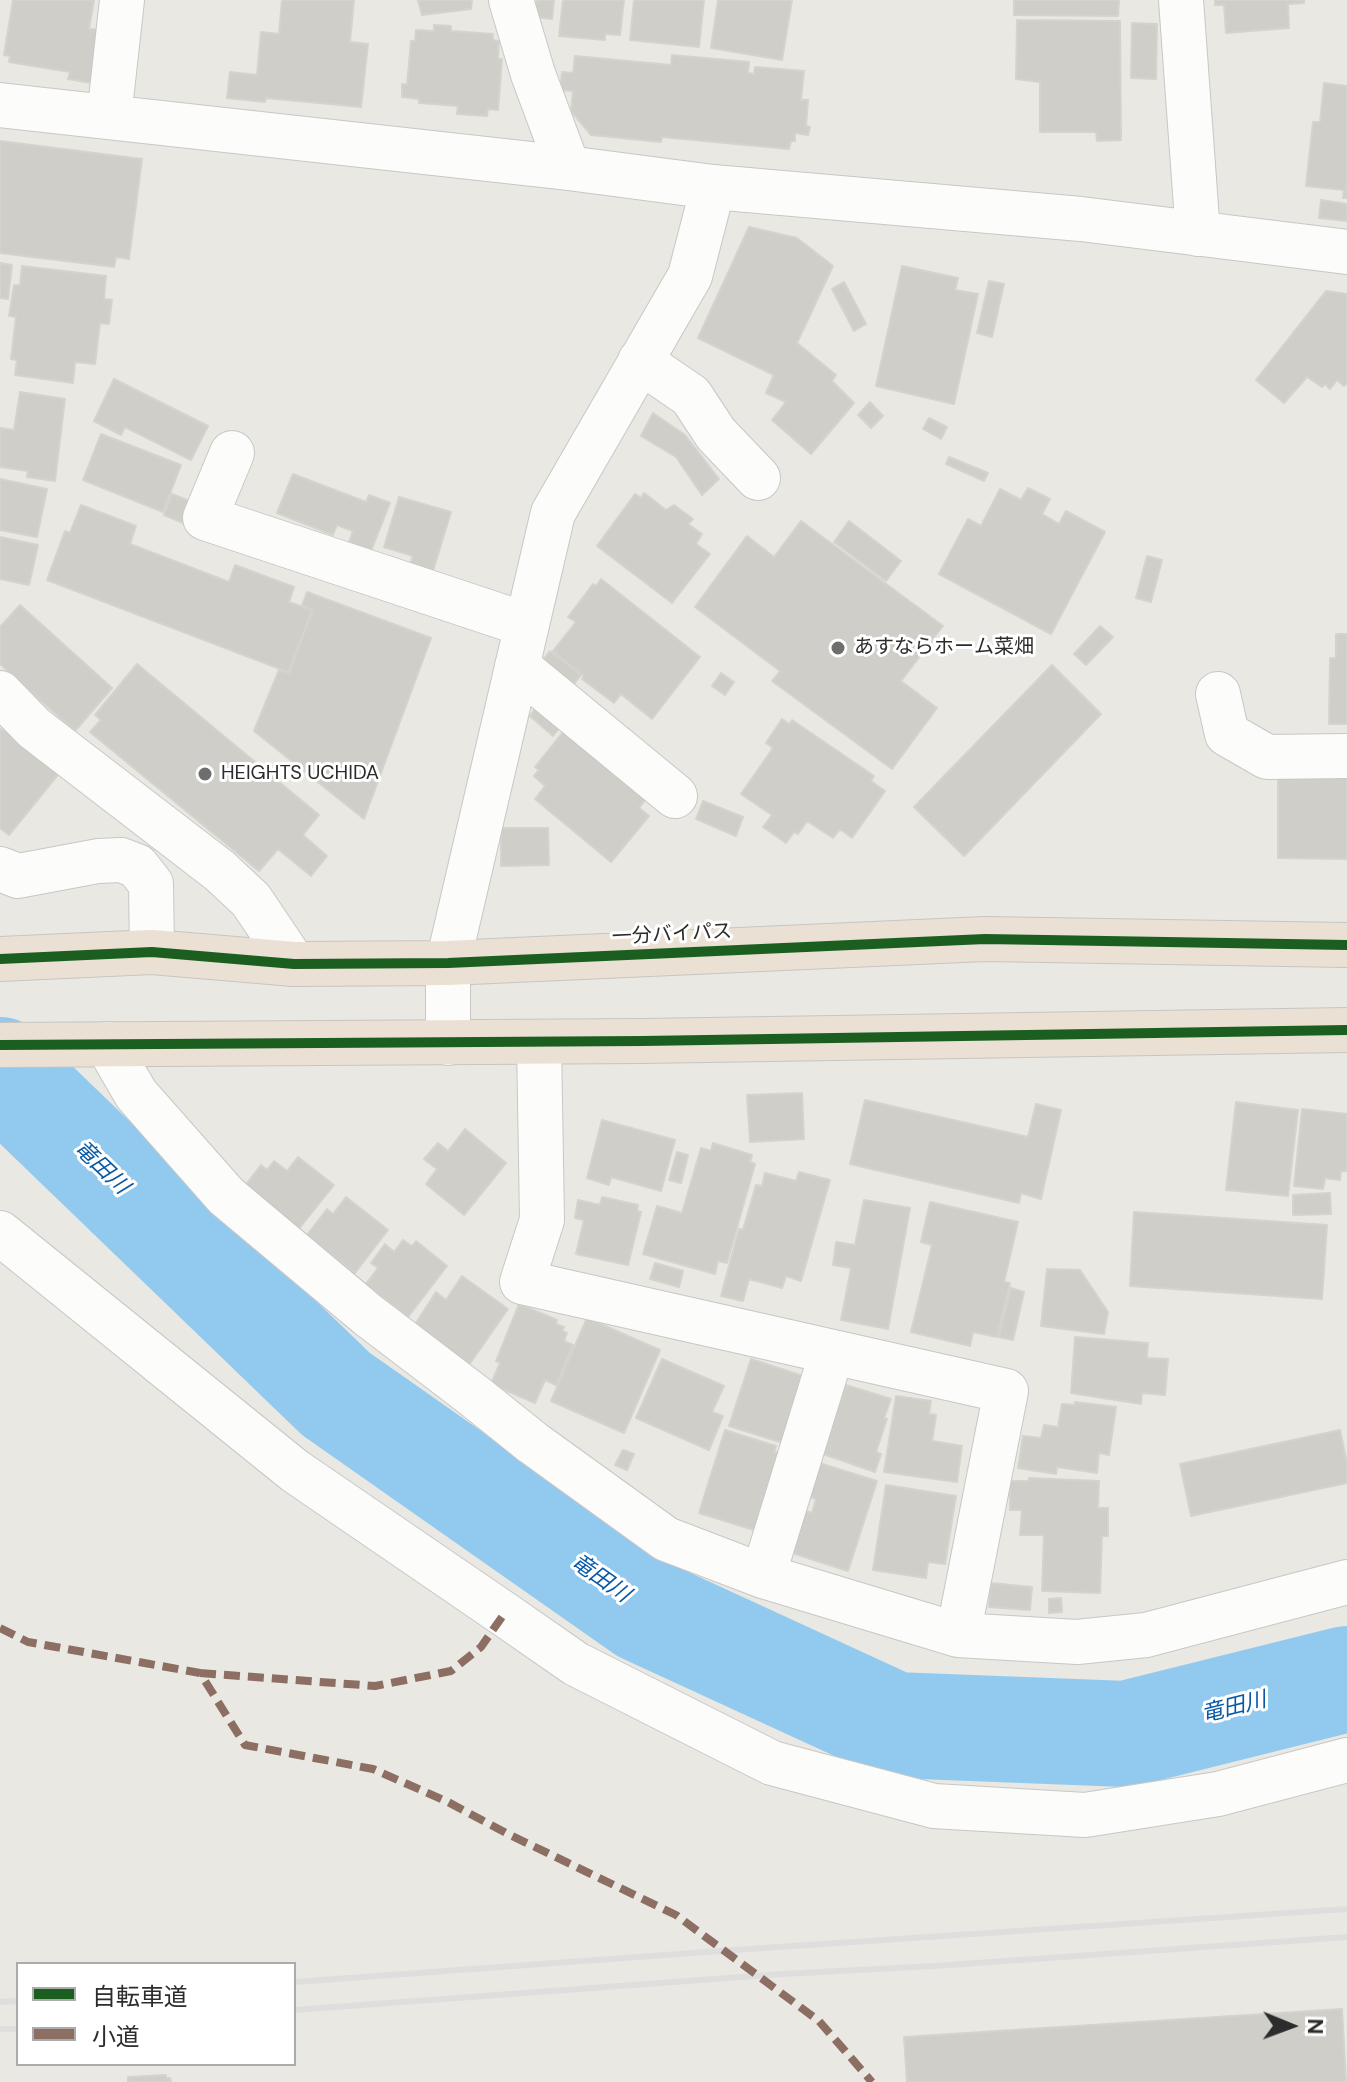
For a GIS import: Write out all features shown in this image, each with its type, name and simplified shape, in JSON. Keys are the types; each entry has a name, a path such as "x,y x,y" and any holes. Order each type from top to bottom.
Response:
{"highway":[{"name":"一分バイパス","path":"0,959 152,952 294,964 448,963 985,939 1347,945"},
{"path":"18,1045 953,1038 1347,1030"}],"street":[{"path":"109,117 122,0"},
{"path":"511,0 533,74 568,168"},
{"path":"1181,0 1198,234"},
{"path":"0,105 713,187 1081,219 1347,252"},
{"path":"448,1043 448,963 553,513 690,276 713,187"},
{"path":"640,361 691,396 716,434 758,478"},
{"path":"232,453 205,518 522,645 675,796"},
{"path":"0,693 34,728 220,871 251,900 294,964"},
{"path":"1218,694 1227,734 1267,757 1347,756"},
{"path":"0,869 18,876 98,861 121,860 137,866 151,884 152,952"},
{"path":"539,1042 542,1220 522,1282 1006,1391 958,1635"},
{"path":"107,1044 136,1094 226,1196 368,1315 533,1443 666,1539 763,1576 958,1635 1077,1642 1146,1635 1347,1582"},
{"path":"0,1233 295,1471 478,1597 576,1664 772,1763 934,1806 1085,1815 1218,1794 1347,1760"},
{"path":"763,1576 832,1352"}],"building":[{"path":"13,0 94,0 89,29 101,30 92,83 68,79 70,72 9,62 10,56 4,55"},
{"path":"282,0 354,0 350,42 368,44 361,107 266,98 265,102 227,98 230,72 257,75 261,32 279,34"},
{"path":"418,0 472,0 471,9 422,15"},
{"path":"537,0 554,0 552,19 535,17"},
{"path":"563,0 624,0 620,35 605,34 605,40 559,36"},
{"path":"634,0 704,0 699,47 630,40"},
{"path":"718,0 792,0 782,60 711,48"},
{"path":"1014,0 1119,0 1118,16 1014,15"},
{"path":"1215,0 1304,0 1304,3 1288,4 1289,28 1226,33 1224,5 1215,5"},
{"path":"1017,20 1120,21 1121,140 1097,141 1096,132 1040,132 1040,82 1016,79"},
{"path":"1132,23 1157,24 1156,79 1131,78"},
{"path":"434,25 451,26 451,31 493,34 493,40 499,41 498,59 502,59 498,110 488,109 487,116 457,114 458,106 419,103 419,99 402,97 402,84 407,85 411,41 415,41 416,30 434,31"},
{"path":"672,55 749,62 748,73 754,74 755,67 804,71 801,100 808,100 808,135 795,133 795,141 791,141 789,149 662,137 661,142 591,135 571,111 573,91 560,90 562,72 573,73 575,56 671,65"},
{"path":"1324,83 1347,86 1347,198 1343,198 1344,190 1306,186 1313,122 1320,122"},
{"path":"0,141 142,159 129,259 116,257 114,267 0,253"},
{"path":"1321,200 1347,204 1347,221 1319,218"},
{"path":"749,227 797,238 833,266 797,343 836,375 832,381 854,403 811,454 772,420 786,402 766,393 774,375 698,338"},
{"path":"0,263 12,265 8,299 0,298"},
{"path":"22,266 106,276 104,299 112,300 109,324 100,323 95,364 75,362 73,383 15,375 17,360 11,359 16,317 9,316 14,285 20,285"},
{"path":"902,266 958,278 955,290 978,294 954,404 876,386"},
{"path":"989,281 1004,284 992,337 977,333"},
{"path":"844,282 866,324 854,331 832,289"},
{"path":"1326,291 1347,294 1347,383 1344,386 1337,380 1330,389 1307,377 1284,403 1256,380"},
{"path":"114,379 208,426 191,460 125,427 121,435 94,421"},
{"path":"20,392 65,399 55,481 27,477 28,471 0,467 0,428 14,430"},
{"path":"870,402 883,416 871,428 858,415"},
{"path":"653,413 685,435 719,479 702,495 676,457 641,436"},
{"path":"929,418 947,427 941,439 923,429"},
{"path":"101,434 181,465 163,512 83,480"},
{"path":"949,457 988,473 984,481 946,464"},
{"path":"293,474 366,502 369,495 390,503 371,551 349,542 353,531 337,525 333,535 277,513"},
{"path":"0,479 47,489 37,537 0,530"},
{"path":"1028,488 1050,499 1042,514 1059,524 1066,511 1105,532 1051,634 939,574 968,519 981,526 1000,489 1021,500"},
{"path":"644,493 666,510 674,505 693,519 688,524 702,534 696,544 710,554 672,603 597,546 635,494 641,498"},
{"path":"172,494 207,508 198,529 164,515"},
{"path":"399,497 451,512 433,571 410,564 413,556 384,547"},
{"path":"81,505 136,526 130,544 229,582 235,565 294,587 289,602 312,610 288,672 47,580 65,531 70,533"},
{"name":"あすならホーム菜畑","path":"801,521 943,626 901,681 937,708 892,769 772,681 780,671 695,607 747,536 774,557"},
{"path":"849,521 901,561 886,581 834,542"},
{"path":"0,537 38,545 29,585 0,579"},
{"path":"1147,556 1162,560 1151,602 1136,598"},
{"path":"601,579 700,657 652,719 621,694 614,703 582,679 584,676 553,651 576,622 568,617 593,584 596,586"},
{"path":"307,592 431,638 364,819 254,731 279,670 289,673 313,610 302,606"},
{"path":"20,605 112,688 75,731 0,664 0,627"},
{"path":"1100,626 1113,637 1086,665 1074,654"},
{"path":"1336,634 1347,634 1347,724 1329,724 1330,658 1336,658"},
{"path":"550,651 581,675 571,688 542,661"},
{"name":"HEIGHTS UCHIDA","path":"137,664 319,815 303,835 327,856 311,876 278,849 259,871 90,732 101,720 95,715"},
{"path":"1052,665 1101,714 964,856 914,807"},
{"path":"721,673 734,682 725,695 712,686"},
{"path":"540,702 564,722 553,736 530,716"},
{"path":"782,719 789,724 792,720 874,776 871,781 885,791 852,838 840,829 833,838 807,821 798,834 794,832 786,843 763,827 772,815 741,794 773,748 766,743"},
{"path":"13,725 61,771 9,835 0,828 0,730 7,733"},
{"path":"567,727 649,795 639,808 649,816 611,862 535,799 545,786 534,776 539,770 535,767"},
{"path":"1278,773 1347,774 1347,859 1278,858"},
{"path":"703,801 743,817 736,836 696,819"},
{"path":"501,828 548,828 549,865 501,866"},
{"path":"802,1093 804,1139 750,1142 747,1095"},
{"path":"865,1100 1028,1137 1036,1104 1061,1110 1041,1199 1021,1193 1019,1203 850,1164"},
{"path":"1236,1102 1298,1110 1288,1196 1226,1190"},
{"path":"1302,1109 1347,1114 1347,1171 1341,1171 1340,1180 1325,1178 1323,1189 1294,1186"},
{"path":"602,1120 675,1140 661,1191 611,1177 609,1185 587,1178"},
{"path":"465,1129 506,1163 464,1215 426,1184 437,1169 424,1159 438,1143 448,1151"},
{"path":"713,1143 752,1155 750,1162 755,1164 727,1263 718,1261 715,1274 643,1254 657,1206 682,1213 701,1148 711,1151"},
{"path":"677,1152 688,1155 681,1183 669,1180"},
{"path":"298,1157 334,1185 298,1230 244,1187 261,1165 267,1170 274,1161 287,1171"},
{"path":"799,1172 830,1180 801,1281 786,1276 782,1288 749,1279 743,1301 721,1296 739,1229 743,1230 756,1185 762,1186 765,1173 796,1181"},
{"path":"1330,1193 1331,1214 1293,1215 1293,1195"},
{"path":"346,1197 388,1230 355,1273 307,1235 327,1209 333,1214"},
{"path":"602,1197 638,1205 637,1211 641,1212 628,1265 576,1254 584,1220 575,1218 578,1200 600,1205"},
{"path":"864,1200 910,1208 888,1329 841,1320 851,1268 833,1265 836,1242 855,1245"},
{"path":"930,1202 1018,1222 1004,1282 1010,1283 997,1337 973,1332 970,1346 911,1332 932,1245 921,1242"},
{"path":"1134,1212 1327,1225 1322,1299 1130,1286"},
{"path":"403,1240 412,1246 416,1241 447,1266 408,1317 366,1284 378,1268 371,1263 385,1244 394,1252"},
{"path":"655,1263 683,1271 679,1287 650,1279"},
{"path":"1047,1269 1080,1270 1108,1312 1104,1334 1041,1326"},
{"path":"462,1276 508,1309 469,1365 414,1326 436,1292 446,1300"},
{"path":"1011,1288 1024,1292 1013,1340 999,1337"},
{"path":"519,1304 557,1320 556,1324 564,1327 562,1331 567,1333 564,1341 573,1345 556,1385 545,1380 535,1403 491,1384 500,1363 496,1361"},
{"path":"587,1318 660,1350 624,1433 551,1401"},
{"path":"1075,1337 1148,1343 1147,1358 1168,1359 1165,1395 1142,1393 1141,1404 1071,1393"},
{"path":"662,1359 724,1386 712,1412 723,1416 709,1450 636,1418"},
{"path":"751,1359 803,1376 783,1443 729,1426"},
{"path":"846,1385 891,1399 876,1452 881,1454 875,1472 823,1454"},
{"path":"896,1396 931,1401 929,1414 936,1415 932,1441 962,1446 957,1482 884,1472"},
{"path":"1075,1402 1116,1407 1109,1455 1099,1453 1097,1473 1057,1467 1056,1474 1018,1468 1023,1436 1041,1438 1044,1425 1058,1427 1062,1404 1075,1405"},
{"path":"725,1430 776,1446 774,1452 779,1453 754,1530 699,1513"},
{"path":"1340,1430 1347,1464 1347,1483 1191,1516 1180,1464"},
{"path":"623,1450 634,1454 627,1470 615,1465"},
{"path":"819,1463 877,1481 848,1571 789,1552 802,1510 812,1513 816,1499 808,1496"},
{"path":"1029,1478 1099,1481 1098,1508 1108,1508 1108,1536 1102,1536 1100,1593 1042,1591 1044,1535 1020,1535 1022,1510 1010,1510 1010,1481 1029,1481"},
{"path":"886,1485 956,1496 945,1564 928,1562 926,1578 873,1570"},
{"path":"991,1583 1032,1587 1030,1610 989,1607"},
{"path":"1061,1598 1062,1612 1049,1613 1049,1599"},
{"path":"1342,2009 1346,2082 907,2082 904,2037"},
{"path":"166,2075 171,2082 128,2082 128,2077"}],"waterway":[{"name":"竜田川","path":"0,1070 336,1394 644,1610 894,1725 1126,1734 1347,1679"}],"railway":[{"path":"296,1982 1347,1909"},
{"path":"296,2010 1347,1937"},
{"path":"0,2002 16,2001"},
{"path":"0,2029 16,2029"}],"marked path":[{"path":"200,1673 375,1686 451,1671 481,1647 504,1614"},
{"path":"0,1628 28,1642 200,1673 245,1745 373,1769 448,1802 676,1915 819,2021 872,2082"}],"cycle path":[{"path":"0,959 152,952 294,964 448,963 985,939 1347,945"},
{"path":"0,1045 642,1041 1347,1030"}],"place":[{"name":"あすならホーム菜畑","path":"838,648"},
{"name":"HEIGHTS UCHIDA","path":"205,774"}]}
